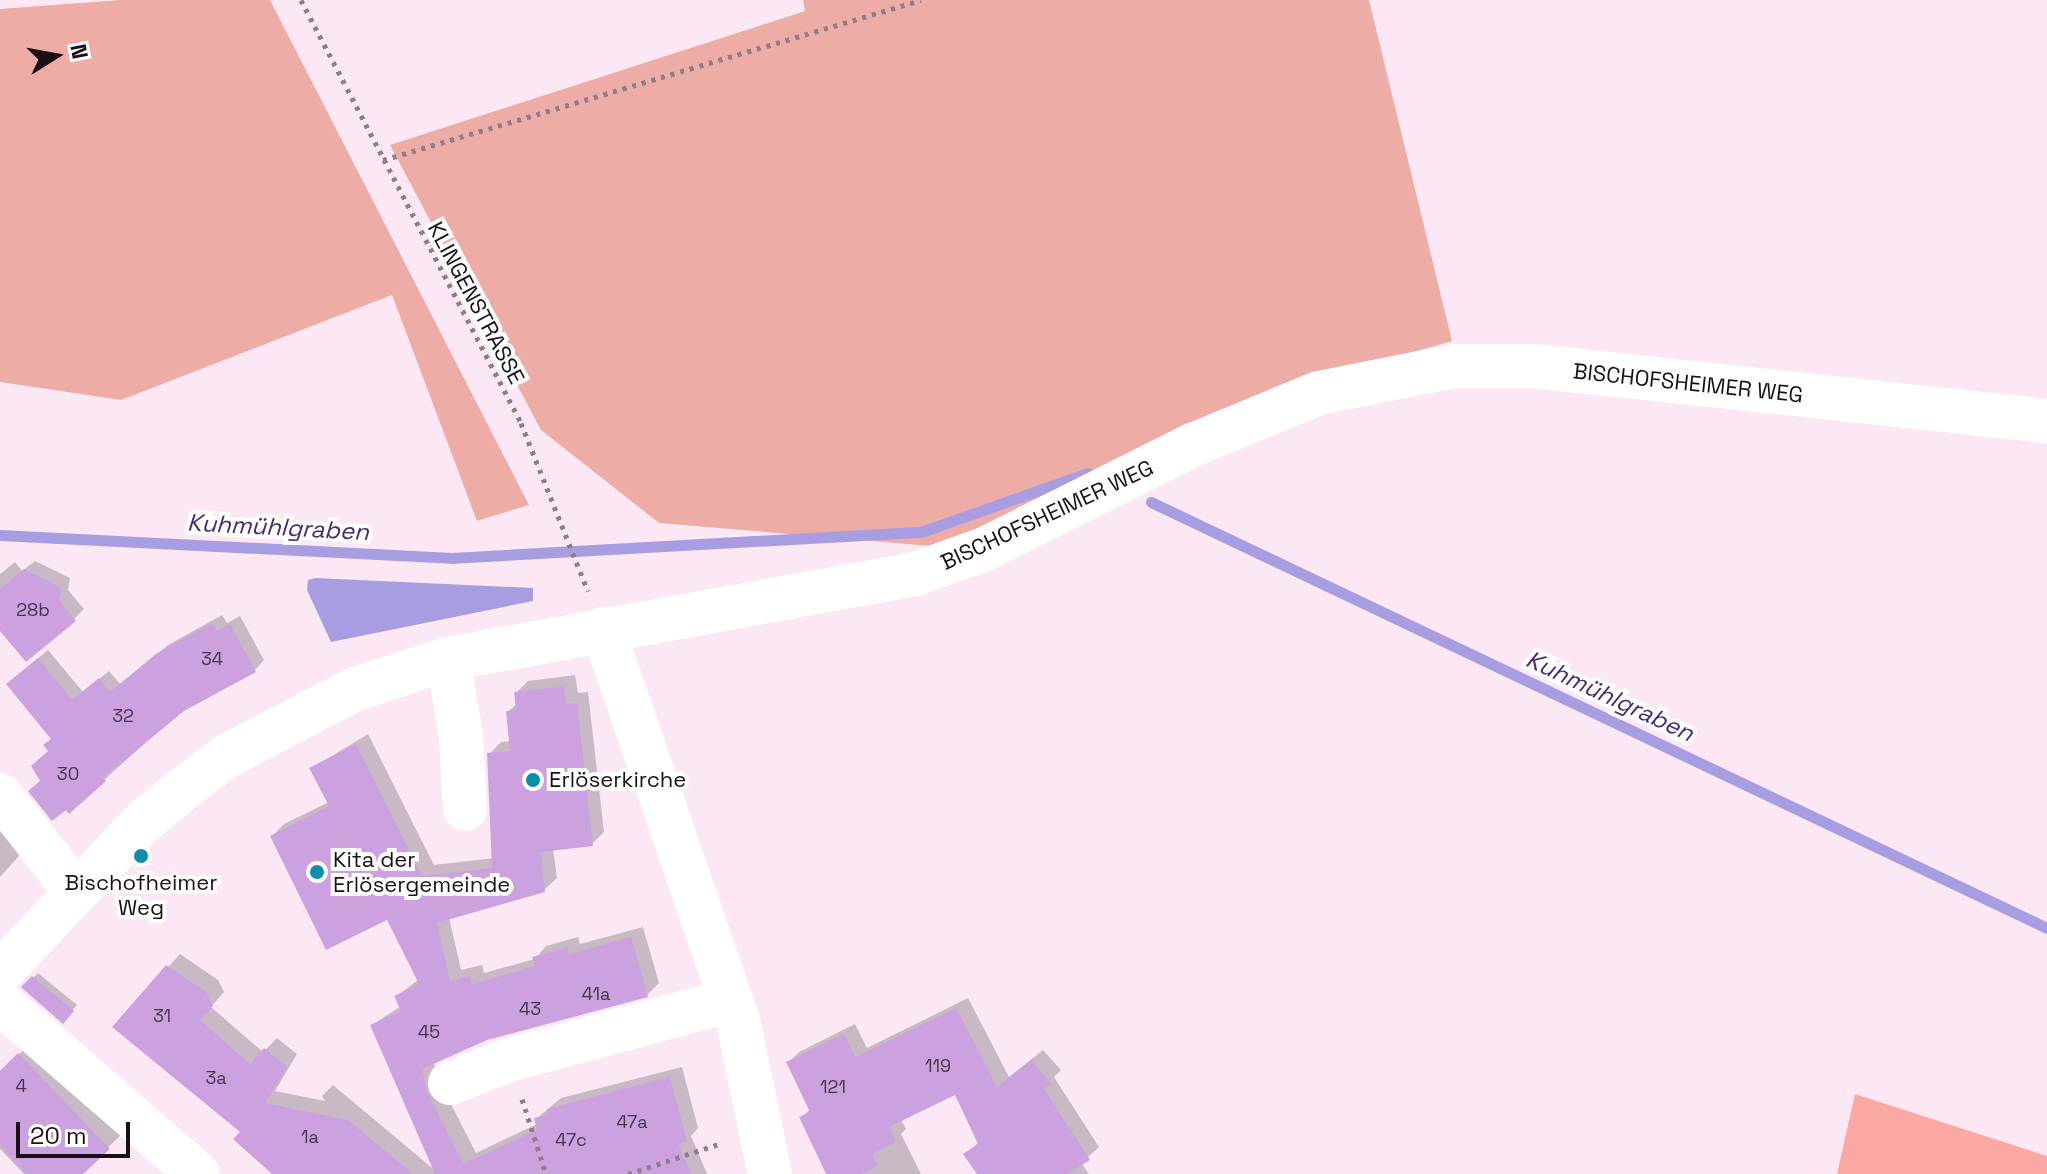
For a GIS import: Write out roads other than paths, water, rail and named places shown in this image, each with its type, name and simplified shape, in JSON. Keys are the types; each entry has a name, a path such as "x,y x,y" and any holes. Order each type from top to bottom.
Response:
{"street":[{"name":"BISCHOFSHEIMER WEG","path":"0,973 143,822 227,756 353,690 448,659 915,574 1010,537 1284,405 1359,382 1454,366 1533,366 2047,421"},
{"path":"603,629 731,1000 770,1174"},
{"path":"448,659 461,735 465,809"},
{"path":"0,795 75,891"},
{"path":"450,1083 509,1060 731,1000"},
{"path":"0,1002 198,1174"}],"waterway":[{"name":"Kuhmühlgraben","path":"0,535 451,558 921,532 1088,473"},
{"name":"Kuhmühlgraben","path":"1151,502 2047,928"}],"place":[{"name":"Erlöserkirche","path":"533,780"},
{"name":"Bischofheimer Weg","path":"141,856"},
{"name":"Kita der Erlösergemeinde","path":"317,872"}]}
